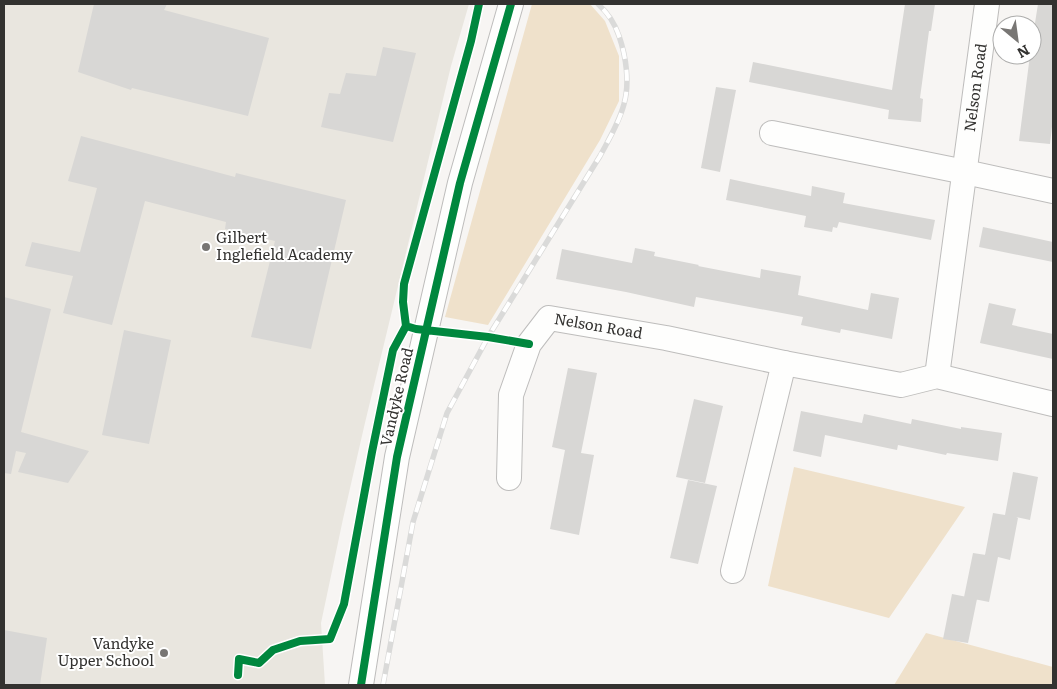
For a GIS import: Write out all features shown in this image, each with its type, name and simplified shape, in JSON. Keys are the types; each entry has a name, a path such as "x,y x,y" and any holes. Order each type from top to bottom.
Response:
{"street":[{"name":"Vandyke Road","path":"361,685 396,457 460,183 511,4"},
{"name":"Nelson Road","path":"937,376 987,4"},
{"path":"772,133 1053,191"},
{"name":"Nelson Road","path":"509,478 511,395 529,344 549,318 666,338 901,385 937,376 1053,404"},
{"path":"733,571 784,363"}],"shaded area":[{"name":"Gilbert Inglefield Academy","path":"4,4 469,4 451,66 364,427 321,623 325,685 4,685"},
{"path":"532,4 590,4 605,21 619,56 619,101 600,140 488,325 445,317"},
{"path":"794,467 965,507 889,618 768,586"},
{"path":"926,633 1053,667 1053,685 894,685"}],"building":[{"path":"94,4 167,4 164,10 269,38 248,116 132,88 131,90 78,72"},
{"path":"905,4 935,4 931,31 929,31 920,98 923,99 921,122 888,119 889,110 749,82 753,62 892,90"},
{"path":"1038,4 1053,4 1053,118 1050,144 1019,141 1029,65 1042,65 1042,15 1036,15"},
{"path":"383,47 416,53 393,142 321,127 329,93 340,94 346,73 376,76"},
{"path":"716,87 736,90 720,172 701,168"},
{"path":"81,136 235,177 236,173 346,200 311,349 251,337 275,241 225,229 226,222 145,201 112,325 63,313 73,276 25,266 32,242 80,252 97,188 68,181"},
{"path":"730,179 811,196 812,186 845,193 843,203 935,220 931,240 839,222 837,228 833,227 832,232 804,227 806,216 726,200"},
{"path":"983,227 1053,242 1053,262 979,247"},
{"path":"635,248 655,252 654,256 760,278 761,269 801,276 798,295 868,310 871,293 899,298 892,339 841,329 840,333 801,325 803,317 696,297 694,307 556,279 562,249 632,263"},
{"path":"4,297 51,309 21,432 89,451 68,483 18,472 26,453 16,451 11,474 4,473"},
{"path":"989,303 1016,309 1012,325 1053,334 1053,359 980,343"},
{"path":"124,330 171,340 149,444 102,435"},
{"path":"568,368 597,373 581,453 594,455 579,535 550,529 565,450 552,447"},
{"path":"694,399 723,406 705,483 676,477"},
{"path":"801,411 862,423 864,414 911,424 912,419 961,429 961,427 1002,433 998,461 947,453 946,455 898,445 897,450 825,435 821,457 793,451"},
{"path":"1013,472 1038,477 1030,520 1016,517 1018,518 1010,560 998,557 989,602 964,597 973,553 985,555 993,513 1005,515"},
{"path":"688,480 717,486 698,564 670,558"},
{"path":"952,594 977,599 968,643 943,639"},
{"path":"4,630 47,638 40,685 4,685"}],"railway":[{"path":"383,685 413,522 447,413 488,337 600,156 614,131 622,111 627,87 624,52 619,36 608,14 598,4"}],"cycle path":[{"path":"479,4 471,41 404,284 403,302 406,326 416,329 488,337 529,344"},
{"path":"361,685 397,457 460,183 511,4"},
{"path":"238,675 239,659 259,663 273,650 300,641 330,639 344,604 393,350 406,326"}],"place":[{"name":"Gilbert Inglefield Academy","path":"206,247"},
{"name":"Vandyke Upper School","path":"164,653"}]}
